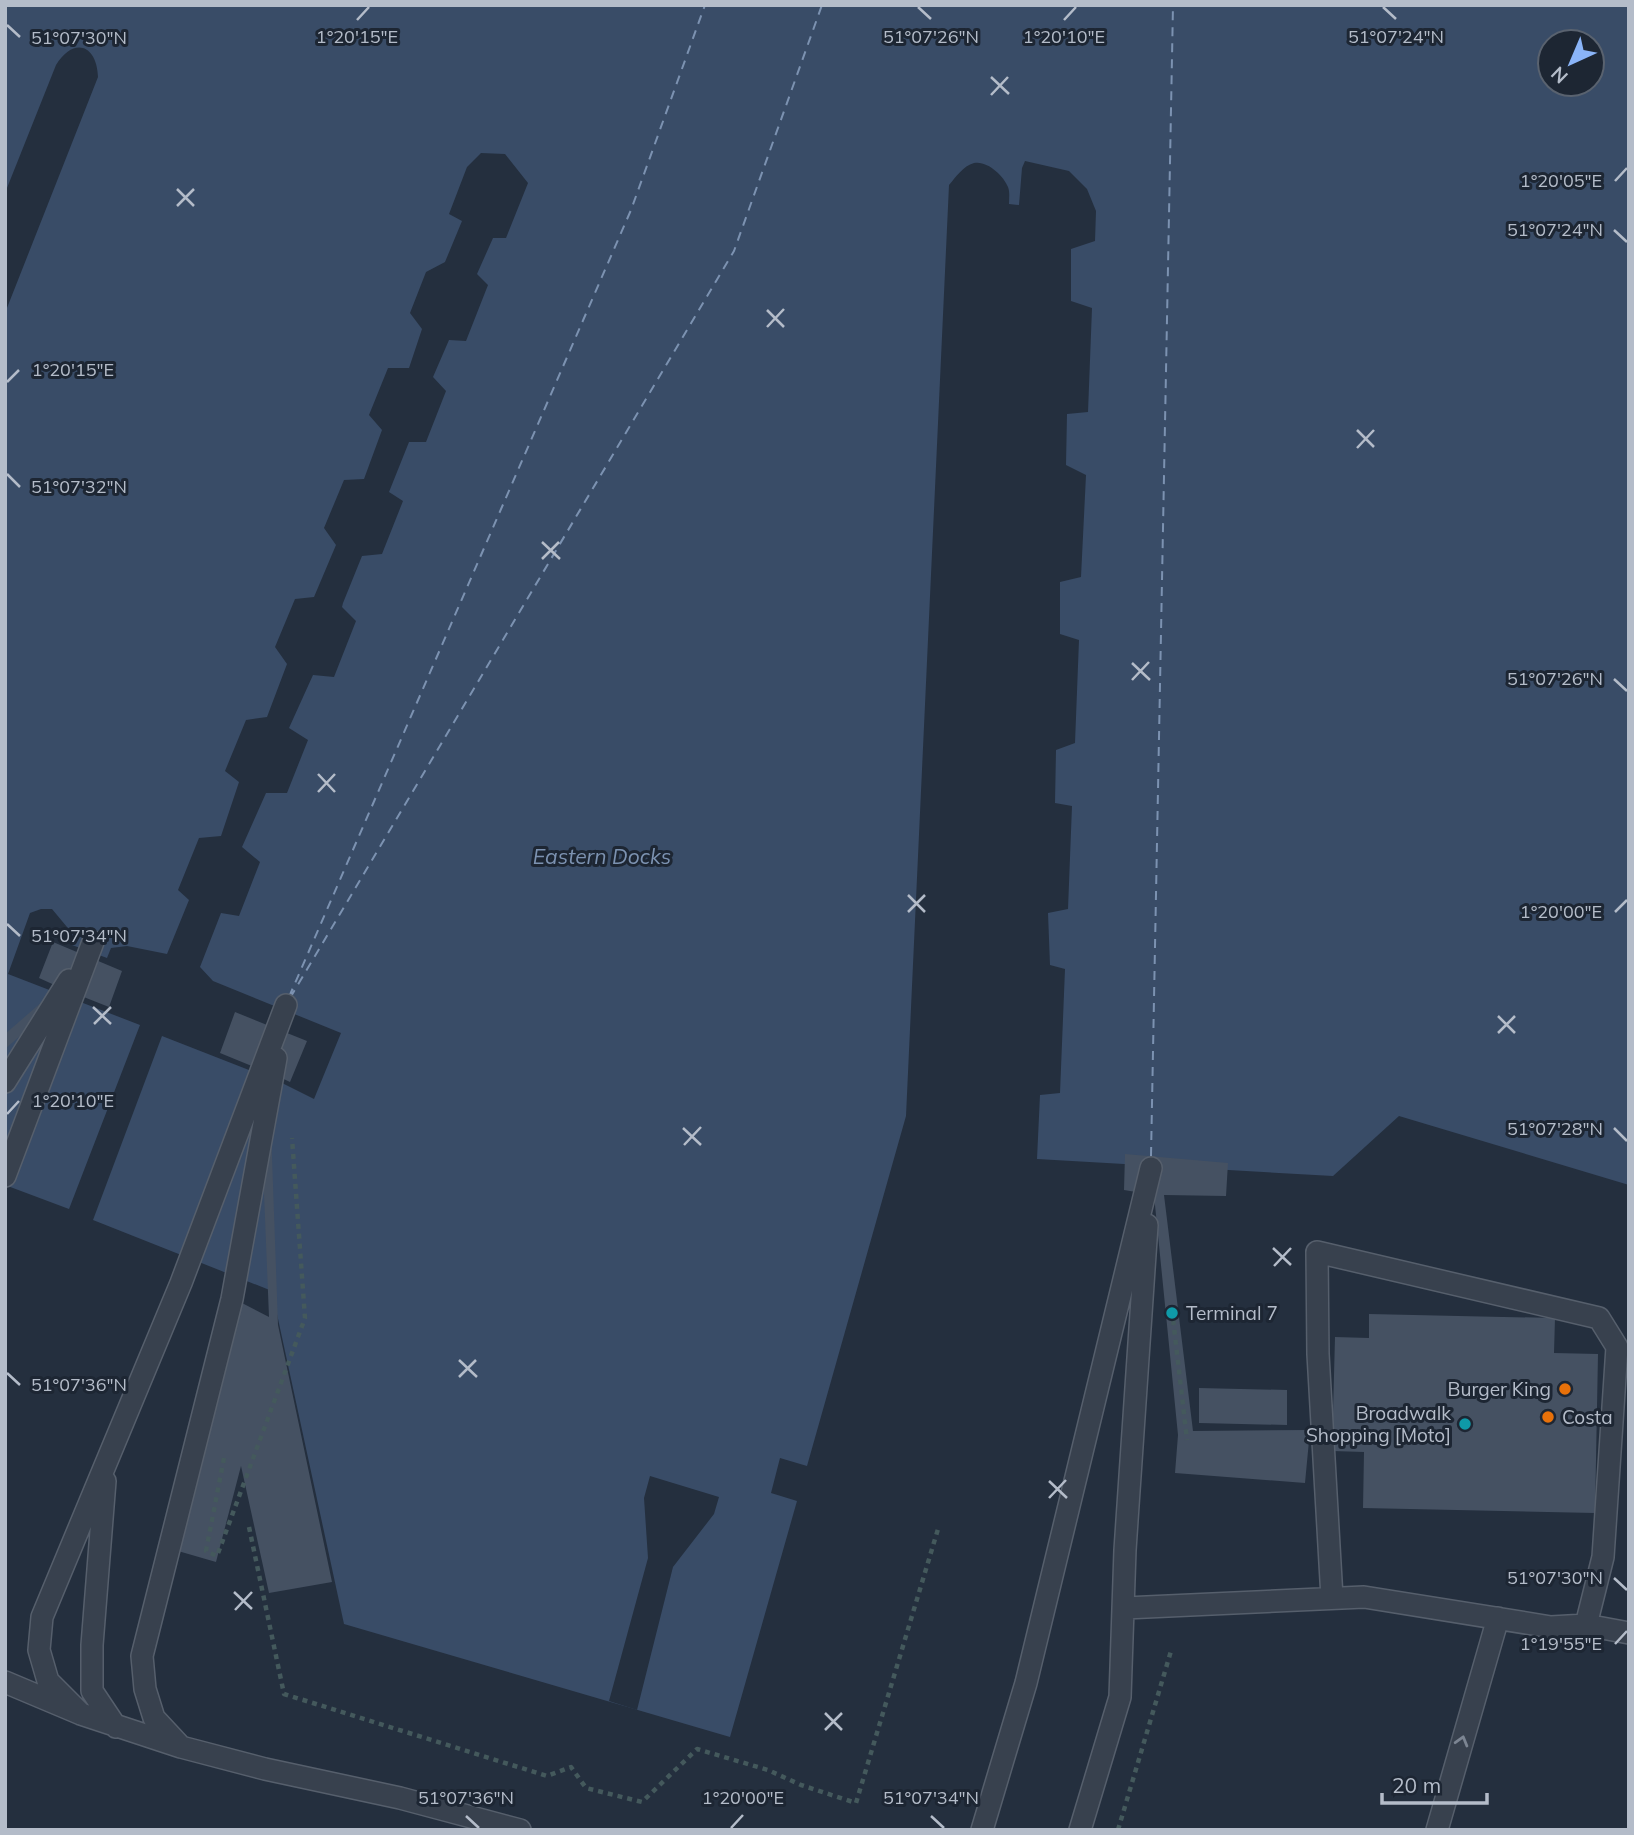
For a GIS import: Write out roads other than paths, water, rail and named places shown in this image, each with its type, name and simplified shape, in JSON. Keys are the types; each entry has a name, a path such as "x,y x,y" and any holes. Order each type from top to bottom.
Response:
{"lane":[{"path":"5,1082 93,942 5,1176"},
{"path":"81,1714 48,1681 39,1650 42,1617 181,1283 286,1005 232,1299 142,1656 145,1689 154,1718 181,1747"},
{"path":"982,1830 1026,1683 1151,1168 1125,1550 1121,1697 1080,1830"},
{"path":"1332,1598 1318,1354 1317,1252 1599,1318 1617,1347 1603,1557 1586,1625"},
{"path":"106,1462 92,1644 92,1691 116,1727"},
{"path":"1125,1608 1332,1598 1385,1599 1551,1627 1586,1625 1629,1633"},
{"path":"1437,1830 1498,1618"},
{"path":"5,1682 116,1727 181,1747 265,1769 400,1798 469,1823 509,1828"}],"water":[{"name":"Eastern Docks","path":"5,5 1629,5 1629,1185 1399,1116 1333,1176 1037,1159 1040,1095 1060,1093 1065,969 1050,965 1048,913 1068,909 1072,806 1055,803 1056,750 1075,743 1079,640 1060,634 1060,582 1081,577 1086,475 1066,465 1067,414 1088,412 1092,308 1071,301 1071,249 1095,241 1096,211 1087,189 1069,171 1025,161 1019,205 1009,204 1008,187 999,174 984,164 970,164 949,185 906,1116 807,1466 780,1458 771,1493 797,1501 730,1737 344,1624 272,1291 93,1220 162,1036 280,1082 314,1099 341,1033 213,981 200,967 221,913 239,916 260,862 242,847 266,793 287,793 308,740 289,728 313,675 334,677 356,621 342,607 343,603 362,556 382,554 403,501 389,492 409,442 426,442 446,391 433,377 449,340 466,341 488,285 477,274 493,238 506,238 528,183 505,154 481,153 467,167 449,214 462,221 445,262 426,272 410,313 422,329 409,368 388,368 369,415 382,430 364,479 344,480 324,528 336,545 314,597 295,599 275,647 287,664 267,717 246,720 225,771 239,782 221,836 199,838 178,890 189,900 167,954 127,946 111,948 107,958 72,945 72,933 52,909 30,913 8,974 140,1025 69,1209 5,1185 5,313 98,77 94,58 83,48 70,50 56,65 5,193"}],"place":[{"name":"Terminal 7","path":"1172,1313"},
{"name":"Burger King","path":"1565,1389"},
{"name":"Costa","path":"1548,1417"},
{"name":"Broadwalk Shopping [Moto]","path":"1465,1424"}]}
